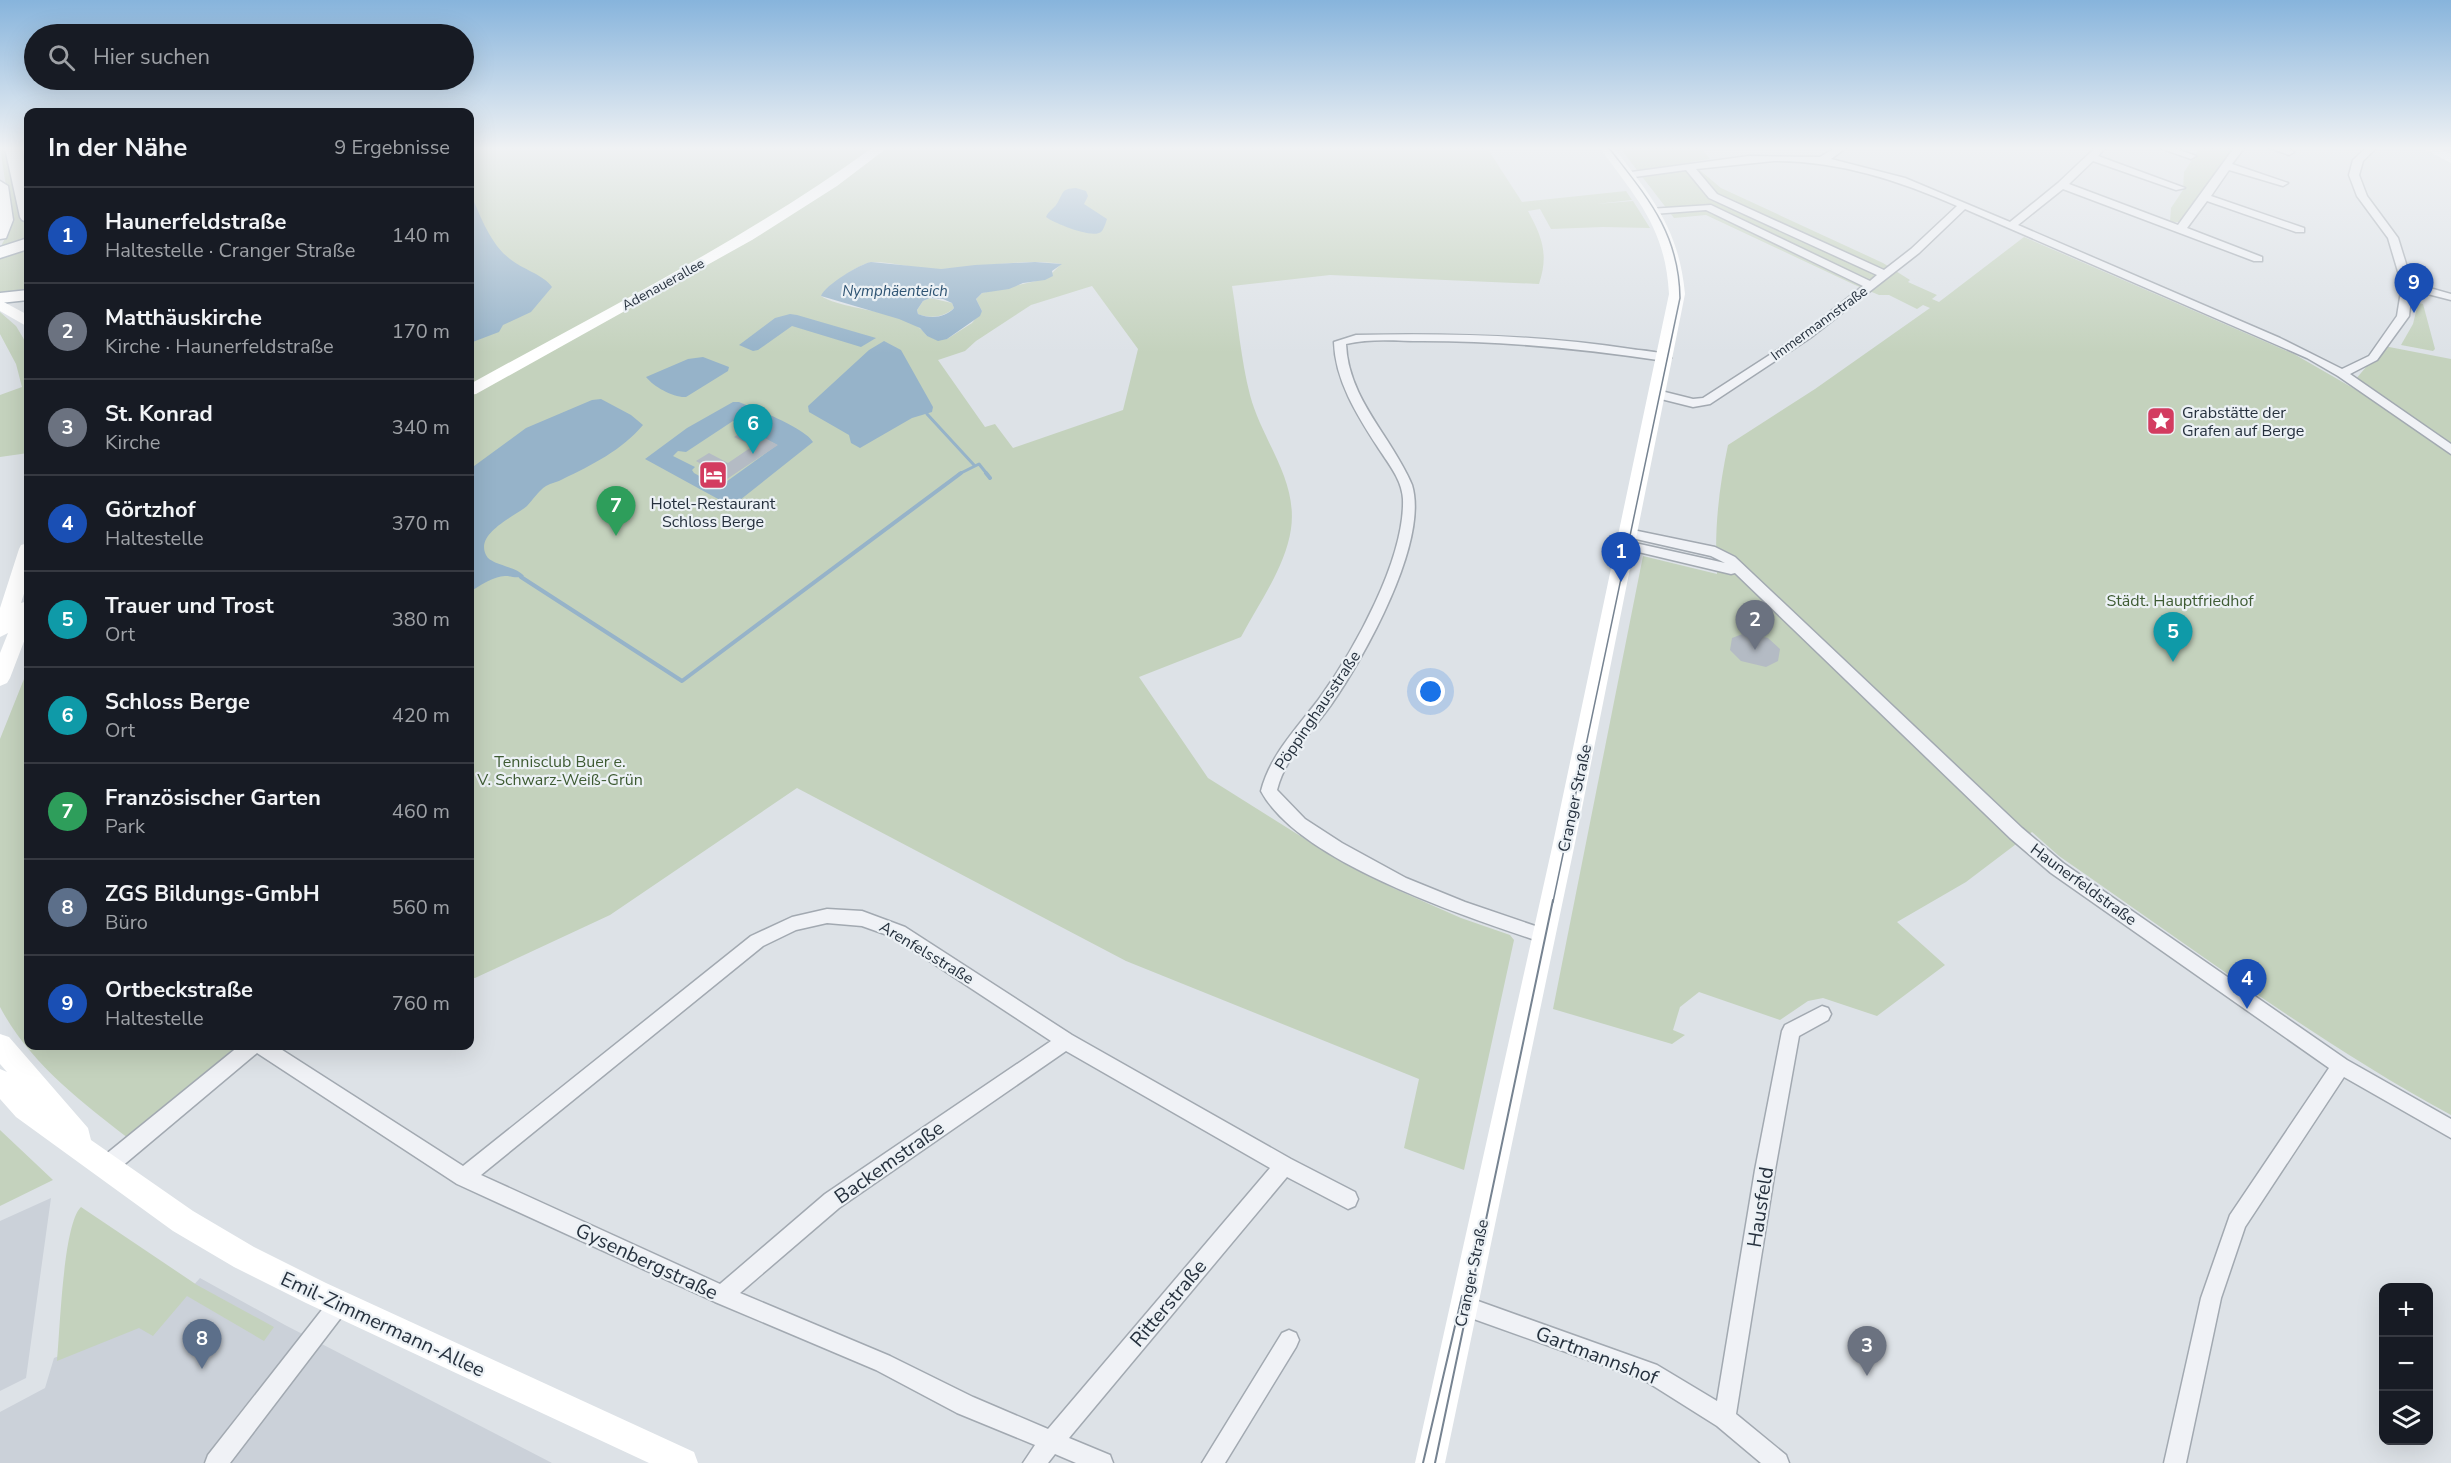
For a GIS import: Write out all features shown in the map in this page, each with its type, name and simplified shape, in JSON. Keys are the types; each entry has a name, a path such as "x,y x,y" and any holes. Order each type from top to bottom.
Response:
{"main road":[{"path":"0,234 4,216"},
{"name":"Adenauerallee","path":"474,388 747,237 780,216"},
{"name":"Cranger Straße","path":"1430,1463 1544,936 1676,304 1675,260 1669,240 1656,216"},
{"path":"0,253 24,244"},
{"path":"0,298 24,295"},
{"path":"0,305 24,319"},
{"path":"0,678 14,625 14,598 24,561"},
{"path":"0,598 19,577"},
{"name":"Emil-Zimmermann-Allee","path":"0,1045 102,1162"},
{"name":"Emil-Zimmermann-Allee","path":"0,1082 25,1108 183,1221 244,1257 339,1304 683,1463"}],"street":[{"path":"1726,216 1870,285"},
{"path":"1757,216 1884,274"},
{"name":"Immermannstraße","path":"1657,394 1693,403 1706,401 1806,336 1915,251 1951,216"},
{"path":"1990,216 2311,356 2342,374 2451,450"},
{"path":"2011,226 2023,216"},
{"path":"2145,216 2258,259"},
{"path":"2179,229 2191,216"},
{"path":"2260,216 2300,230"},
{"path":"2342,374 2373,358 2384,346 2403,316 2407,285 2393,238 2377,216"},
{"path":"2407,285 2451,297"},
{"name":"Pöppinghausstraße","path":"1544,936 1461,908 1400,883 1336,848 1299,824 1269,791 1276,767 1334,690 1359,647 1388,585 1404,539 1409,511 1409,495 1400,472 1370,426 1355,394 1339,351 1340,342 1356,338 1460,336 1558,344 1665,358"},
{"name":"Haunerfeldstraße","path":"1627,539 1738,571 1759,586 2016,833 2057,868 2342,1066 2451,1129"},
{"name":"Arenfelsstraße","path":"464,1177 757,941 780,928 804,919 829,915 852,916 879,922 899,932 1066,1041 1284,1166 1348,1199"},
{"name":"Hausfeld","path":"1725,1418 1765,1170 1791,1031 1822,1014"},
{"name":"Backemstraße","path":"722,1295 832,1201 1066,1041"},
{"path":"102,1162 247,1050"},
{"name":"Gysenbergstraße","path":"267,1050 464,1177 722,1295 883,1364 965,1405 1052,1440"},
{"path":"2175,1463 2211,1298 2236,1222 2342,1066"},
{"name":"Ritterstraße","path":"1034,1463 1284,1166"},
{"path":"216,1463 339,1304"},
{"name":"Gartmannshof","path":"1464,1306 1650,1372 1725,1418 1778,1463"},
{"path":"1213,1463 1289,1340"},
{"path":"1052,1440 1102,1463"}],"shaded area":[{"path":"51,1198 26,1378 0,1391 0,1221"},
{"path":"200,1278 285,1325 552,1463 0,1463 0,1412 45,1388 54,1358 144,1322 155,1328"}],"green space":[{"path":"11,216 21,216 24,221 24,240 0,248 12,225"},
{"name":"Tennisclub Buer e. V. Schwarz-Weiß-Grün","path":"474,216 1531,216 1543,246 1544,255 1539,284 1330,275 1232,286 1250,395 1255,412 1278,460 1289,493 1292,511 1288,543 1270,585 1241,637 1139,677 1208,778 1329,854 1393,888 1461,918 1510,935 1514,940 1464,1170 1404,1148 1419,1079 1126,961 797,788 610,915 475,978","holes":["872,262 932,269 1031,262 1061,264 1052,273 1036,281 982,293 976,299 982,311 972,323 947,339 927,336 919,327 893,316 846,305 821,296 844,276 859,267","1092,286 1138,349 1123,410 1013,448 995,424 985,427 938,360 965,351 976,341 1031,305"]},
{"path":"1544,216 1643,216 1650,228 1603,227 1551,229"},
{"name":"Städt. Hauptfriedhof","path":"1709,216 1782,216 1883,263 1910,280 1908,282 1937,295 1932,299 1939,302 2024,237 2294,354 2372,399 2451,453 2451,1115 2350,1055 2251,990 2059,856 2032,832 1966,882 1897,922 1945,965 1877,1016 1823,998 1808,1001 1780,1020 1699,992 1680,1007 1673,1030 1685,1035 1672,1044 1553,1009 1643,556 1717,574 1718,509 1728,445 1815,389 1930,308 1923,305 1917,309 1889,295 1879,295"},
{"path":"2170,216 2184,216 2180,222 2170,222"},
{"path":"24,246 24,293 0,296 0,255"},
{"path":"930,298 952,303 954,308 937,316 918,314 917,310 923,301"},
{"path":"2418,303 2423,304 2435,349 2433,351 2401,345 2413,324"},
{"path":"0,312 16,326 24,339 24,454 0,457 0,395 22,387 16,364 0,334"},
{"path":"2384,346 2451,359 2451,447 2355,380"},
{"path":"24,679 24,1044 0,1007 0,739"},
{"path":"29,1050 232,1050 128,1138 74,1095"},
{"path":"0,1130 53,1180 0,1206"},
{"path":"81,1207 197,1285 274,1327 264,1341 187,1296 153,1336 139,1328 57,1361 66,1255 75,1217"}],"water":[{"path":"474,216 481,216 503,253 515,263 544,279 552,287 531,312 503,325 499,332 474,341"},
{"path":"1103,216 1107,219 1101,232 1096,234 1082,232 1046,217"},
{"name":"Nymphäenteich","path":"871,262 941,269 1035,262 1062,264 1052,271 1053,276 1045,280 982,293 976,299 982,311 980,316 947,339 938,341 927,336 920,328 899,319 821,296 836,281","holes":["930,298 943,299 952,303 954,308 946,314 932,317 918,314 917,310 923,301"]},
{"path":"790,314 876,338 861,347 792,326 758,350 753,351 739,345 775,318"},
{"path":"884,341 901,350 933,407 932,412 912,418 860,448 851,443 849,435 809,412 808,406 869,350"},
{"path":"703,357 729,367 728,371 686,397 664,391 646,377 688,359"},
{"path":"601,399 631,415 643,425 626,442 606,456 546,486 527,506 497,526 486,540 484,547 486,555 492,561 524,576 496,578 474,590 474,466 526,428 592,400"},
{"path":"733,402 739,402 791,425 813,442 740,500 729,505 645,459 687,428","holes":["733,421 777,445 719,487 694,473 692,470 695,467 673,456 678,451 686,452"]}],"building":[{"path":"747,429 778,445 727,479 696,461 709,453 728,463 753,446 734,437"},
{"path":"1745,633 1768,638 1780,649 1778,661 1766,667 1741,661 1730,650 1732,638"}],"waterway":[{"path":"927,414 974,465"},
{"path":"961,473 979,464 987,474"},
{"path":"521,577 682,681 961,473"},
{"path":"986,473 990,478"}],"tram line":[{"path":"1553,902 1680,298 1674,254 1658,216"},
{"path":"1435,1463 1553,900"},
{"path":"1423,1463 1462,1296"}],"place":[{"name":"Ortbeckstraße","path":"2414,313"},
{"name":"Grabstätte der Grafen auf Berge","path":"2161,421"},
{"name":"Schloss Berge","path":"753,454"},
{"name":"Hotel-Restaurant Schloss Berge","path":"713,475"},
{"name":"Französischer Garten","path":"616,536"},
{"name":"Haunerfeldstraße","path":"1621,582"},
{"name":"Matthäuskirche","path":"1755,650"},
{"name":"Trauer und Trost","path":"2173,662"},
{"name":"Görtzhof","path":"2247,1009"},
{"name":"ZGS Bildungs-GmbH","path":"202,1369"},
{"name":"St. Konrad","path":"1867,1376"}]}
